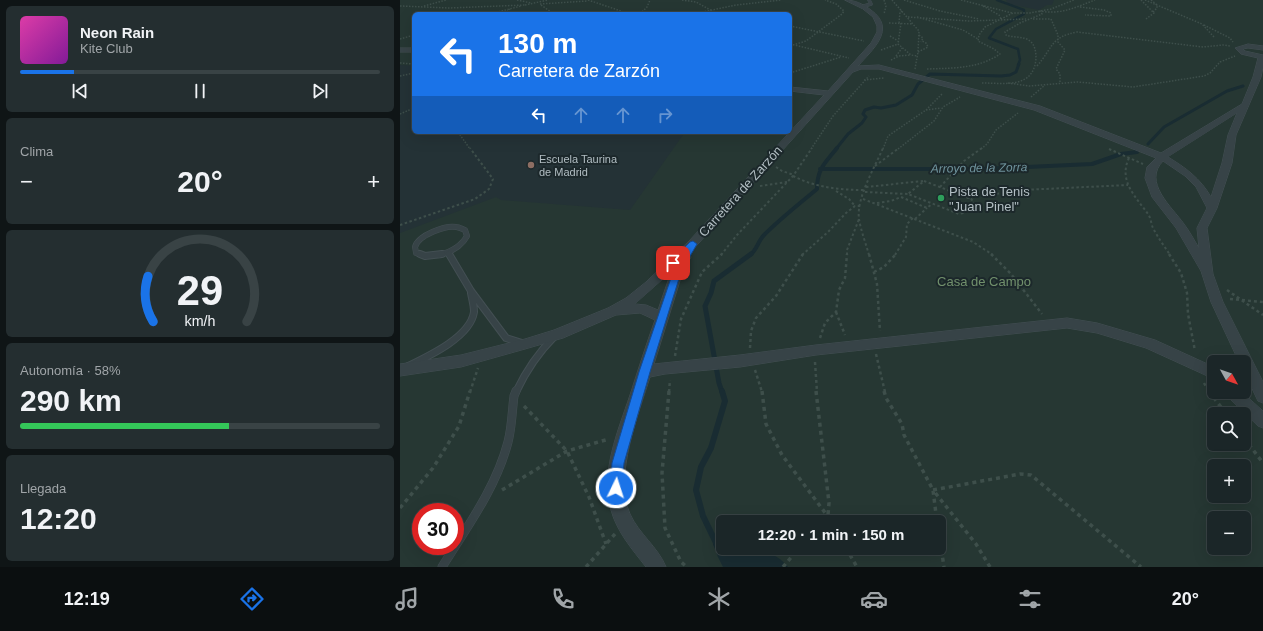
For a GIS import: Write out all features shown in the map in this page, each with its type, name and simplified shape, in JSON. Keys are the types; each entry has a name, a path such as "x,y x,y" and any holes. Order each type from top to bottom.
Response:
{"street":[{"name":"Carretera de Zarzón","path":"400,370 454,362 482,356 558,334 612,311 630,301 646,288 693,244 875,42 880,33 880,25 876,17 864,6 848,0"},
{"path":"1238,48 1248,46 1263,48"},
{"path":"1206,274 1202,228 1212,208 1227,163 1232,135 1257,77 1262,57 1238,48"},
{"path":"400,50 412,50"},
{"path":"860,59 863,63 912,72 950,85 1037,108 1162,157 1188,174 1200,186 1212,208"},
{"path":"850,71 858,67 880,66"},
{"path":"792,89 829,93"},
{"path":"1239,355 1206,274 1181,228 1157,197 1150,178 1152,167 1162,157 1245,106"},
{"path":"657,567 624,523 619,508 616,488 618,463 644,372 677,272 693,244"},
{"path":"612,311 642,309 651,311 662,319"},
{"path":"644,372 740,361 816,350 1067,323 1097,328 1150,344 1207,370"},
{"path":"1196,366 1207,374"},
{"path":"1251,380 1263,397"},
{"path":"1239,399 1263,421"}],"lane":[{"path":"864,6 871,4 870,0"},
{"path":"450,227 465,230 468,236 466,240 448,253 431,257 424,256 416,253 415,246 422,238 435,230 450,227"},
{"path":"448,253 471,291 506,338 513,342 525,344"},
{"path":"400,370 433,354 446,345 469,324 474,313 471,291"},
{"path":"442,567 484,500 499,468 508,441 514,396 526,370 541,350 558,334"}],"path":[{"path":"422,7 446,0"},
{"path":"517,0 540,4 590,0 624,12"},
{"path":"532,3 537,0"},
{"path":"497,12 548,0"},
{"path":"642,12 647,7 650,0"},
{"path":"682,0 696,2 714,11 721,12"},
{"path":"707,12 736,5 781,0"},
{"path":"793,45 806,40 842,14 844,11 836,4 825,0"},
{"path":"884,0 886,13 882,14 885,17"},
{"path":"892,0 898,2 904,0 940,11 986,20"},
{"path":"961,0 1013,13 1040,11 1074,0"},
{"path":"1040,11 1059,14 1080,7 1086,2 1095,0"},
{"path":"1141,0 1153,12"},
{"path":"1145,0 1202,24 1230,38 1238,48"},
{"path":"1151,0 1157,5"},
{"path":"898,2 902,11 919,31 918,52 912,72"},
{"path":"540,4 551,12"},
{"path":"980,4 999,15 1001,19"},
{"path":"400,6 462,8 525,5"},
{"path":"1146,20 1154,13 1153,12 1157,8 1157,5"},
{"path":"1080,7 1104,10 1111,13 1111,16 1085,16"},
{"path":"507,12 511,8"},
{"path":"898,23 900,12 902,11"},
{"path":"1036,67 1036,50 1032,42 1006,35 1005,32 1042,14 1040,11"},
{"path":"978,39 981,31 985,27 1013,13"},
{"path":"917,17 963,30 999,53 999,55 989,62 978,65 960,68 926,69"},
{"path":"911,55 898,44 903,23 908,18 917,17 969,21 1001,19 1051,19 1051,23 1057,30 1059,38 1058,42 1065,50 1056,69 1060,74 1060,83"},
{"path":"888,21 890,24 914,24"},
{"path":"1202,24 1214,37"},
{"path":"792,26 875,42"},
{"path":"1008,83 1030,77 1036,67 1043,60 1045,54 1053,45 1054,41 1067,34 1087,32 1176,44 1216,47 1223,45 1238,48"},
{"path":"889,39 891,33"},
{"path":"918,52 927,48 927,44 922,41 922,36 919,35"},
{"path":"400,39 412,36"},
{"path":"890,36 898,41"},
{"path":"881,50 898,44"},
{"path":"793,45 842,57 860,59"},
{"path":"880,66 875,59 884,46"},
{"path":"896,57 902,48"},
{"path":"926,110 943,107 965,94 968,89 980,83 1008,83 1029,86 1078,82 1129,87 1186,80 1210,74 1220,62 1238,48"},
{"path":"687,567 681,562 665,528 662,473 669,386 674,368 681,319 702,272 721,255 737,235 793,175 833,116 864,80 880,66 896,57 911,55 917,56"},
{"path":"792,72 842,57"},
{"path":"400,63 412,64"},
{"path":"912,72 918,69"},
{"path":"400,76 412,74"},
{"path":"864,80 888,77"},
{"path":"847,347 846,339 836,312 839,290 845,278 847,250 859,219 860,206 869,176 876,166 888,136 926,110 944,92"},
{"path":"876,166 928,126 943,107"},
{"path":"400,114 412,109"},
{"path":"940,187 964,161 990,142 996,130 1020,111"},
{"path":"400,225 475,199 489,189 493,179 459,134"},
{"path":"1129,158 1125,166 1128,185 1149,215 1153,228 1181,273 1187,293 1188,314 1194,336 1196,366 1213,398 1220,407"},
{"path":"765,164 793,175 802,181 826,188 836,190 866,190 908,194 960,214 974,202 924,181 866,190"},
{"path":"908,194 924,181"},
{"path":"746,184 758,186 787,182"},
{"path":"967,198 1023,190 1128,185"},
{"path":"836,190 849,199 855,206 860,206"},
{"path":"863,198 972,242 988,250 1024,290 1045,317 1048,324"},
{"path":"876,203 902,198 927,208"},
{"path":"874,272 881,269 893,259 906,237 907,224 932,204"},
{"path":"859,219 877,284 880,335 878,344 886,398 902,424 904,435 932,490 976,544 990,567"},
{"path":"1206,274 1220,282 1227,290 1263,315"},
{"path":"1215,297 1263,302"},
{"path":"828,515 829,503 816,387 816,350 825,323 836,312"},
{"path":"400,508 433,468 459,426 472,391 482,356"},
{"path":"514,396 567,451 589,497 606,544"},
{"path":"484,500 567,451 626,435"},
{"path":"1251,447 1263,463"},
{"path":"932,490 1020,474 1031,475 1141,567"},
{"path":"932,490 936,515"},
{"path":"586,567 624,523"},
{"path":"783,567 793,555"},
{"path":"850,555 857,567"},
{"path":"942,555 944,567"}],"green space":[{"name":"Casa de Campo","path":"400,0 1006,0 1008,4 1039,10 1047,5 1052,5 1054,0 1263,0 1263,567 400,567 400,233 496,197 501,200 630,210 684,134 792,134 792,12 412,12 412,66 400,65"}],"water":[{"path":"716,543 716,552 713,544"},
{"path":"717,555 772,555 782,560 788,567 723,567"}],"waterway":[{"path":"997,0 1024,10 1024,14 996,29 989,38 1018,49 1020,60 1018,65"},
{"path":"836,149 848,134 862,123 866,117 863,114 865,110 874,107 881,108 896,105 912,95 918,84 930,74 1010,75 1016,72 1019,64"},
{"name":"Arroyo de la Zorra","path":"1148,144 1164,127 1227,91 1243,86"},
{"path":"821,169 837,148"},
{"name":"Arroyo de la Zorra","path":"821,169 982,169 1092,164 1121,154 1137,152"},
{"path":"751,254 764,235 817,189 818,176 821,169"},
{"path":"722,392 705,306 711,293 714,281 751,254"},
{"path":"716,543 703,516 696,490 701,467 711,448 725,401 722,391"}],"place":[{"name":"Escuela Taurina de Madrid","path":"531,165"},
{"name":"Pista de Tenis \"Juan Pinel\"","path":"941,198"}],"route":[{"path":"616,488 618,463 644,372 677,272 693,244 673,263"}]}
